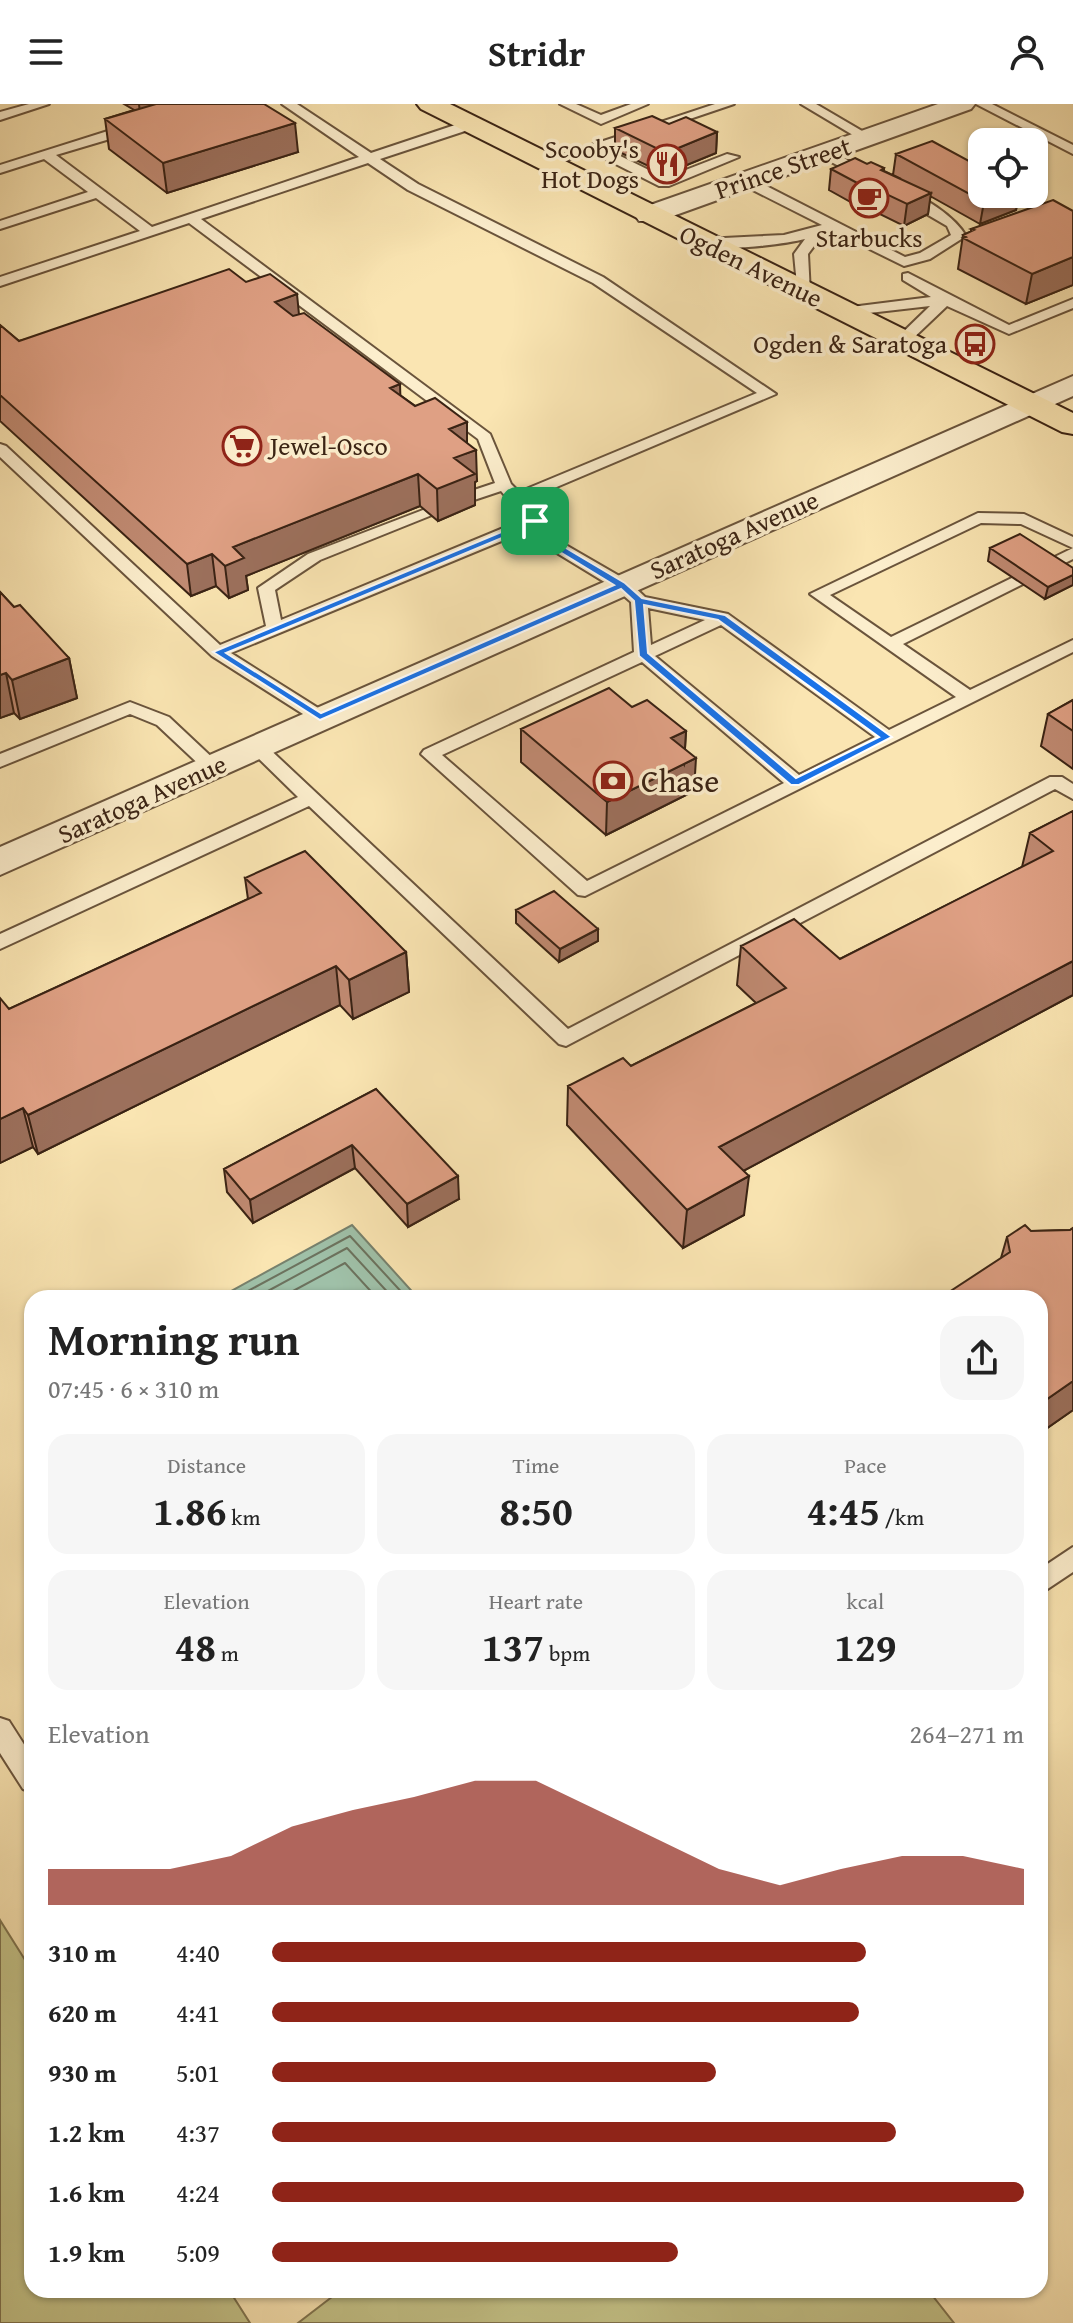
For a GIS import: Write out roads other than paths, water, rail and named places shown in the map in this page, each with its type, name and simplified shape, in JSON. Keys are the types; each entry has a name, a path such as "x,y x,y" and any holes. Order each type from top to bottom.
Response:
{"main road":[{"name":"Ogden Avenue","path":"430,104 803,293 1073,425"}],"street":[{"name":"Prince Street","path":"649,215 962,104"},
{"path":"871,105 906,124"},
{"name":"Saratoga Avenue","path":"0,862 320,717 630,593 1073,385"}],"lane":[{"path":"0,116 43,104"},
{"path":"288,104 413,187 598,280 768,394 515,499"},
{"path":"566,104 601,120 642,104"},
{"path":"544,163 728,104"},
{"path":"807,104 868,138"},
{"path":"982,104 1073,150"},
{"path":"0,169 149,122"},
{"path":"669,123 683,130"},
{"path":"0,282 469,125"},
{"path":"710,145 727,154 824,230 904,262 944,247 959,236 952,223 890,188"},
{"path":"592,147 664,183 727,154"},
{"path":"825,153 877,181"},
{"path":"46,154 150,232"},
{"path":"0,225 98,193"},
{"path":"191,218 485,437 504,485 558,547 630,593 722,618 887,737"},
{"path":"704,243 824,230"},
{"path":"803,293 801,254 824,230"},
{"path":"949,261 908,277 945,300 1009,330 1073,303"},
{"path":"843,312 945,300"},
{"path":"902,341 945,300"},
{"path":"0,449 218,652 320,717"},
{"path":"465,498 504,485"},
{"path":"275,629 266,588 314,557 429,513"},
{"path":"968,697 818,594 978,518 1024,519 1073,543"},
{"path":"218,652 535,521"},
{"path":"890,644 1073,553"},
{"path":"630,593 643,654 795,782"},
{"path":"722,618 430,754 585,890 1073,645"},
{"path":"0,761 130,707 163,721 212,767"},
{"path":"257,747 566,1039 1056,781 1073,793"},
{"path":"0,942 311,798"},
{"path":"1048,1577 1073,1558"},
{"path":"0,1730 24,1768"}],"water":[{"path":"352,1225 411,1290 233,1290"}],"place":[{"name":"Scooby's Hot Dogs","path":"667,164"},
{"name":"Starbucks","path":"869,198"},
{"name":"Ogden & Saratoga","path":"975,344"},
{"name":"Jewel-Osco","path":"242,446"},
{"name":"Chase","path":"613,781"}]}
